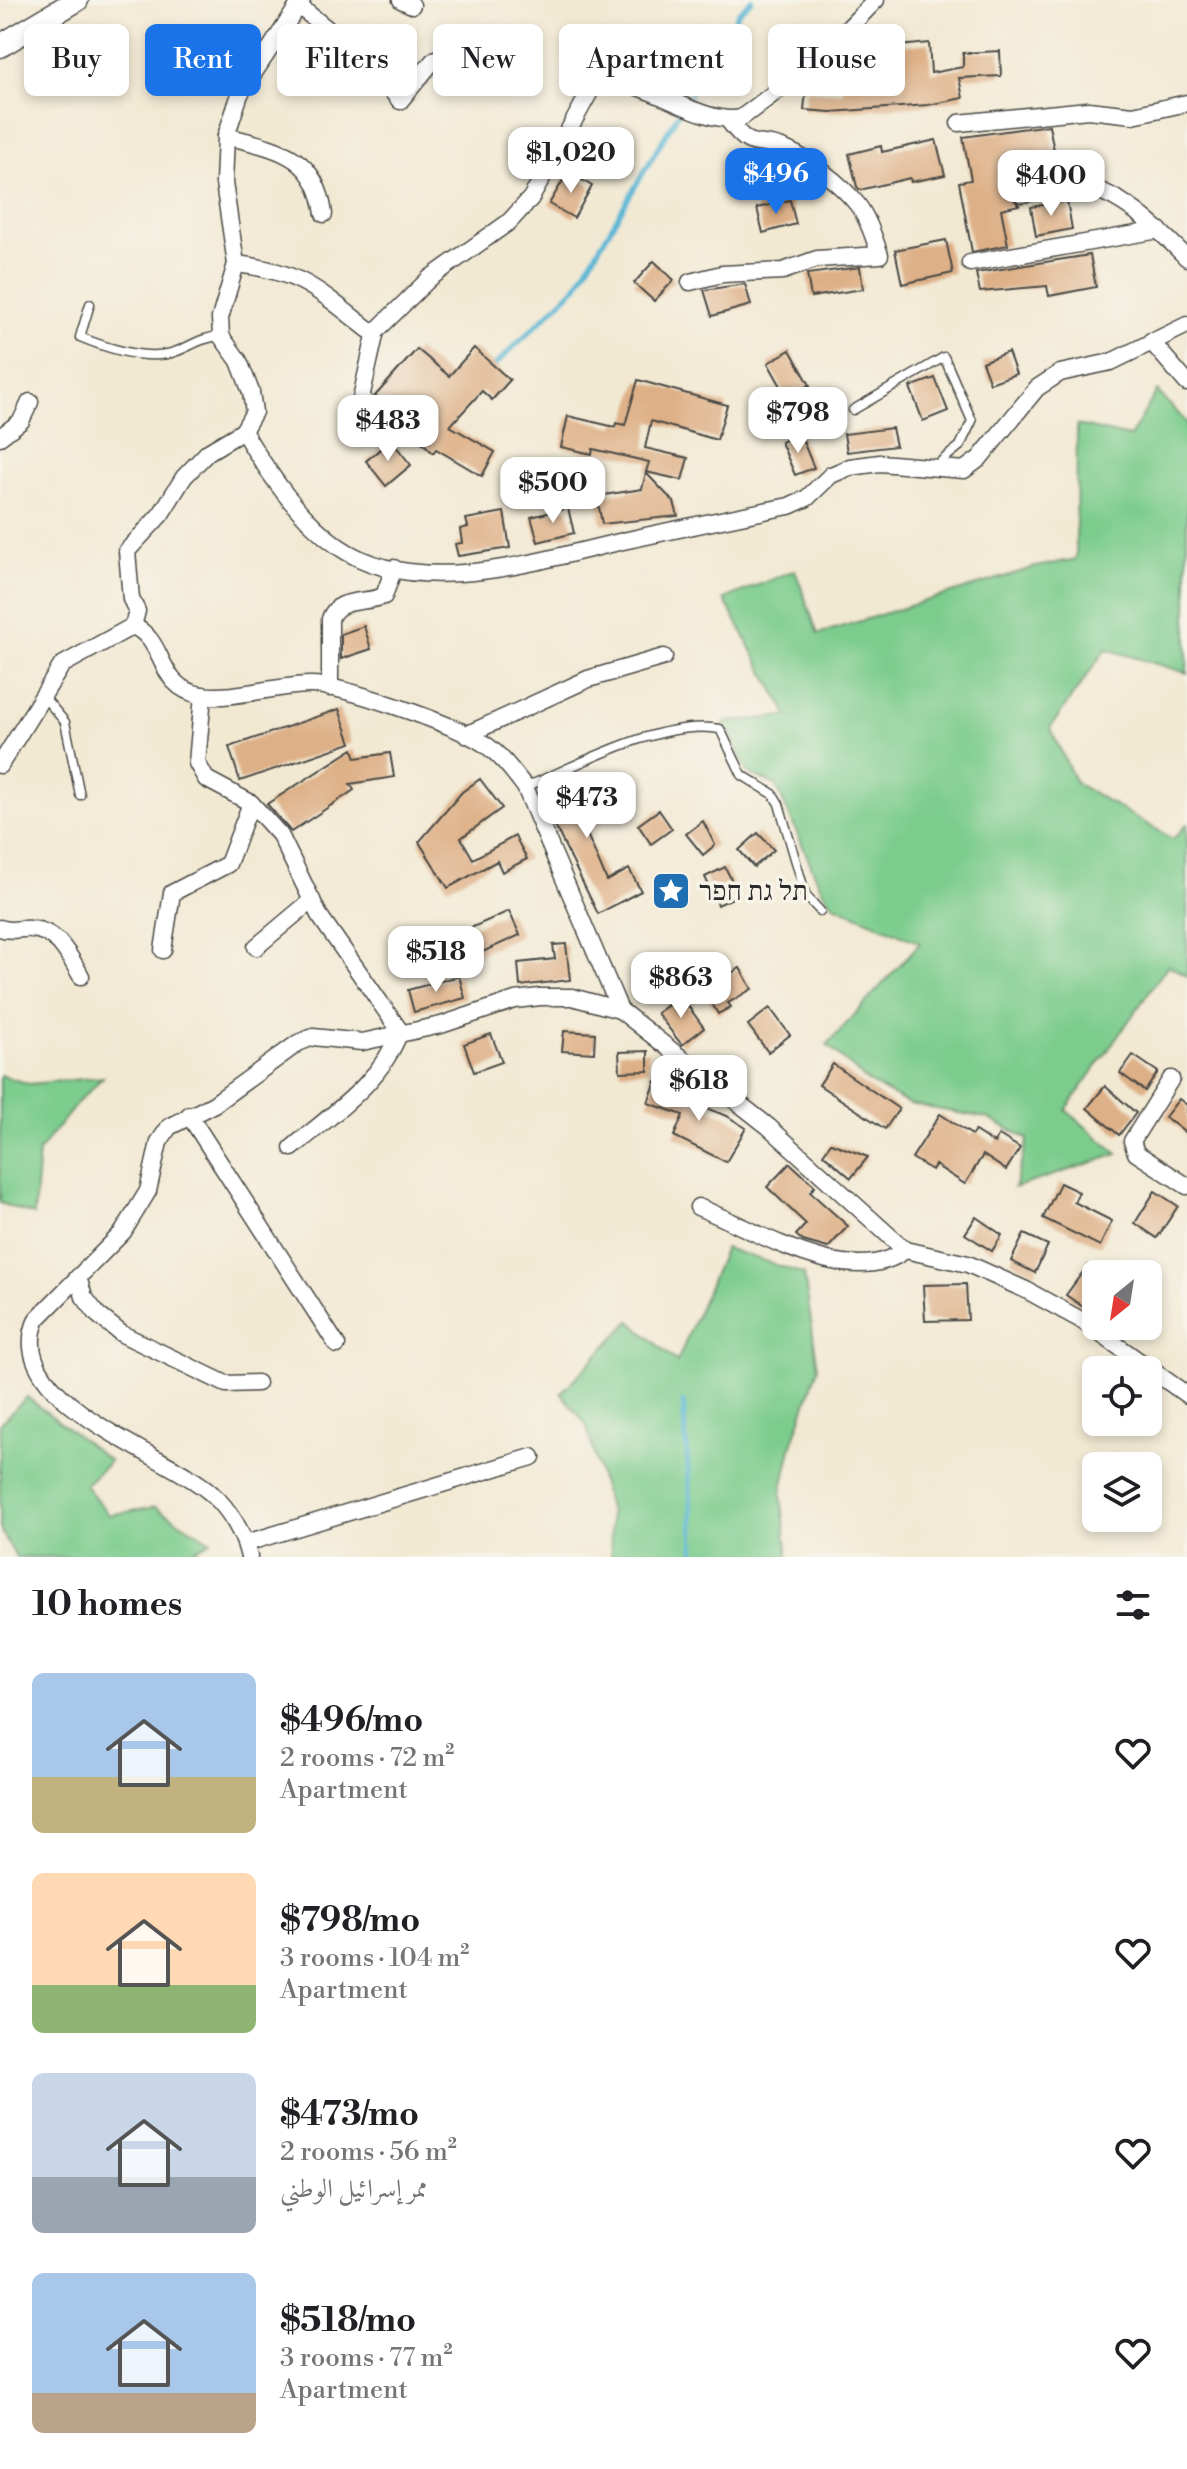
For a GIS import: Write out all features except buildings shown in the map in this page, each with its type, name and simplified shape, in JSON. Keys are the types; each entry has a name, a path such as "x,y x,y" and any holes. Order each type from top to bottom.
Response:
{"street":[{"path":"0,46 77,0"},
{"path":"395,429 361,398 376,331 430,278 518,213 531,198 592,88 601,81 615,80 729,121 741,118 813,64 876,0"},
{"path":"0,765 62,665 133,626 137,611 131,599 127,551 161,514 184,477 208,452 243,431 254,412 251,392 239,361 221,336 220,318 236,264 224,183 226,136 240,94 301,4 367,61 400,101 433,61"},
{"path":"959,123 1088,110 1133,115 1187,103"},
{"path":"690,282 722,274 783,271 817,259 880,255 856,203 804,159 784,149 754,145 743,139 729,121"},
{"path":"226,136 286,155 307,168 320,189 324,214"},
{"path":"1022,194 1080,186 1138,213 1187,258"},
{"path":"970,263 1159,230"},
{"path":"236,264 275,268 295,277 369,330 376,331"},
{"path":"243,431 268,473 310,523 341,548 394,568 472,573 522,566 789,506 807,498 831,475 850,467 880,463 964,470 979,459 1037,388 1060,373 1111,362 1187,325"},
{"path":"1151,341 1187,383"},
{"path":"0,437 21,421 30,402"},
{"path":"330,688 330,619 333,610 341,604 384,596 394,568"},
{"path":"133,626 153,640 161,666 170,678 185,689 203,695 312,685 357,693 466,735 504,760 525,787 620,1010"},
{"path":"466,735 588,679 664,657"},
{"path":"203,695 197,763 206,779 251,803 280,835 312,900 400,1031"},
{"path":"163,950 172,893 228,864 251,803"},
{"path":"256,947 312,900"},
{"path":"0,928 8,932 31,929 60,939 81,976"},
{"path":"532,1457 248,1550 212,1494 91,1424 49,1394 33,1376 26,1358 26,1334 123,1232 148,1191 159,1142 169,1127 214,1104 298,1043 313,1037 362,1042 400,1031 441,1025 515,1000 572,997 620,1010 769,1127 905,1250 968,1264 1026,1290 1081,1320 1187,1395"},
{"path":"292,1148 377,1075 391,1054 400,1031"},
{"path":"1171,1079 1132,1141 1136,1153 1187,1186"},
{"path":"189,1115 337,1345"},
{"path":"698,1207 845,1266 871,1266 888,1262 905,1250"},
{"path":"78,1277 84,1297 98,1315 122,1334 226,1384 257,1383"}],"lane":[{"path":"90,304 80,337 96,344 167,354 200,338 221,336"},
{"path":"853,410 944,357 972,421 960,446 935,467"},
{"path":"44,697 65,722 80,795"},
{"path":"525,787 654,736 720,729 727,736 742,775 773,794 779,804 806,896 820,911"}],"green space":[{"path":"1157,391 1187,423 1187,673 1106,649 1050,728 1076,783 1173,839 1187,824 1187,976 1168,965 1066,1110 1118,1154 1014,1188 1028,1139 987,1118 909,1104 868,1082 827,1045 920,943 834,905 822,890 776,785 748,773 724,722 788,716 724,599 795,570 818,634 1036,567 1076,559 1077,425 1130,437"},
{"path":"0,1075 29,1084 103,1077 79,1101 39,1151 34,1215 0,1203"},
{"path":"725,1248 804,1274 818,1368 791,1448 781,1493 788,1557 611,1557 610,1513 586,1424 561,1393 630,1321 677,1362"},
{"path":"27,1397 110,1461 85,1485 109,1515 155,1507 211,1541 181,1557 16,1557 0,1529 0,1423"}],"waterway":[{"path":"687,100 739,12 752,0"},
{"path":"492,368 576,287 678,114"},
{"path":"683,1402 695,1557"}],"place":[{"name":"תל גת חפר","path":"671,891"}]}
